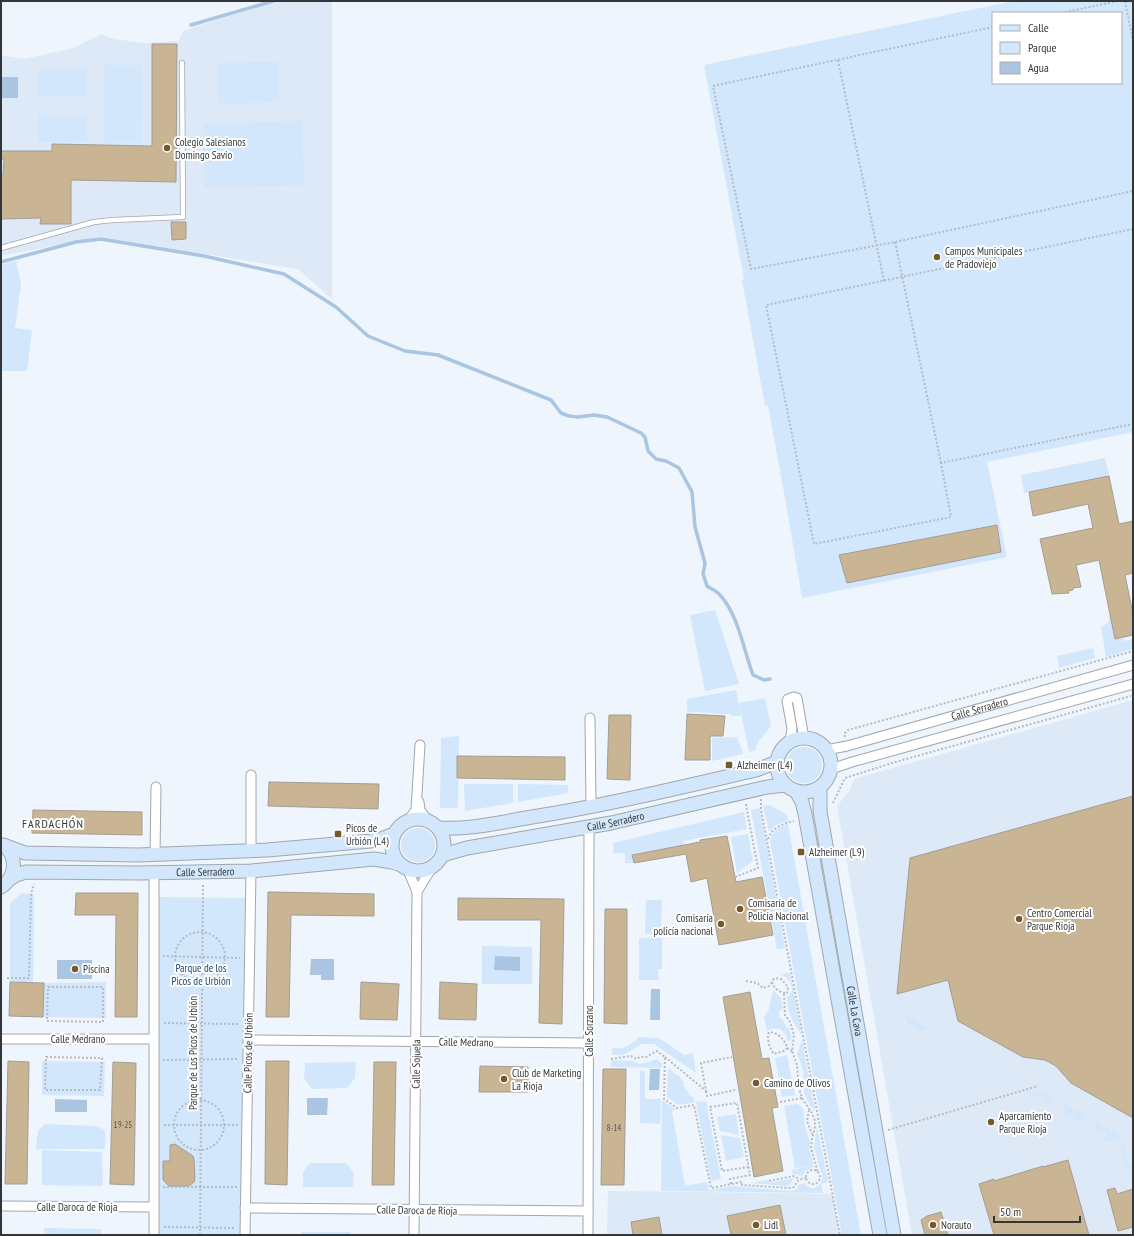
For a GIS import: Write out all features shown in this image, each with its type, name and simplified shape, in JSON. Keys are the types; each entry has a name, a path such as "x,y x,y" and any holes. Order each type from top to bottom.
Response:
{"main road":[{"path":"798,739 807,739 818,742 826,750 830,759 831,769 827,780 820,787 808,792 791,788 779,775 777,762 780,754 790,742 798,739"},
{"name":"Calle Serradero","path":"439,828 465,828 591,807 756,770 777,762"},
{"name":"Calle Serradero","path":"443,854 467,848 590,827 767,786 791,788"},
{"name":"Calle La Cava","path":"820,787 820,811 894,1235"},
{"name":"Calle La Cava","path":"791,788 802,802 805,814 880,1235"},
{"path":"421,819 427,820 439,828 444,841 443,854 440,860 431,869 416,872 404,868 395,859 392,851 394,834 402,824 408,821 421,819"},
{"name":"Calle Serradero","path":"3,844 25,853 155,855 251,851 371,841 394,834"},
{"path":"3,844 10,852 14,866 5,883"},
{"name":"Calle Serradero","path":"5,883 21,873 251,871 374,859 392,862 404,868"}],"street":[{"name":"Calle Serradero","path":"826,750 846,746 1133,665"},
{"name":"Calle Serradero","path":"831,769 1133,684"},
{"path":"790,742 792,728 788,699 791,698 797,698 803,733 807,739"},
{"path":"590,718 591,807"},
{"path":"408,821 416,810 420,745"},
{"path":"251,775 251,851"},
{"path":"155,855 156,787"},
{"path":"418,793 420,810 427,820"},
{"name":"Calle Sorzano","path":"588,1235 590,827"},
{"name":"Calle Sojuela","path":"404,868 418,892"},
{"name":"Calle Sojuela","path":"414,1235 418,892 431,869"},
{"name":"Calle Picos de Urbión","path":"245,1231 251,871"},
{"path":"154,872 154,1231"},
{"name":"Calle Medrano","path":"1,1039 154,1039"},
{"name":"Calle Medrano","path":"248,1040 589,1043"},
{"name":"Calle Daroca de Rioja","path":"1,1206 154,1207"},
{"name":"Calle Daroca de Rioja","path":"245,1208 588,1211"}],"lane":[{"path":"1,248 94,222 183,217 182,63"}],"path":[{"path":"1066,12 1118,1"},
{"path":"1125,1 1133,41"},
{"path":"992,27 713,86 751,269 876,246 1133,191"},
{"path":"838,60 884,281"},
{"path":"895,242 902,278 941,463 951,517 814,544 766,305 902,278 1133,229"},
{"path":"941,463 1133,424"},
{"path":"844,736 845,732 848,730 1133,651"},
{"path":"855,775 892,763 1133,696"},
{"path":"760,788 761,809 840,1235"},
{"path":"735,877 758,868 746,805 753,803"},
{"path":"7,978 29,978 31,894 38,872"},
{"name":"Parque de Los Picos de Urbión","path":"200,1235 203,872"},
{"path":"202,932 216,938 221,944 224,952 224,958 222,969 217,975 210,980 202,982 186,978 180,973 176,966 175,957 176,950 185,937 193,933 202,932"},
{"path":"154,955 202,958 249,958"},
{"path":"746,982 758,983 764,988 769,986 775,978 781,979 788,987 788,993 785,993 784,995 785,1015 790,1022 794,1035 792,1051 797,1065 799,1088 802,1098 814,1116 815,1121 811,1148 819,1180 816,1183 810,1183 806,1178"},
{"path":"772,983 779,991 785,993"},
{"path":"48,987 103,987 103,1022 47,1022 48,987"},
{"path":"154,1023 248,1024"},
{"path":"787,1048 784,1051 774,1054 769,1044 769,1032 779,1035 787,1048 792,1051"},
{"path":"611,1059 631,1056 636,1059 646,1057 657,1051 706,1091"},
{"path":"46,1057 102,1058 100,1090 45,1090 46,1057"},
{"path":"665,1057 664,1099 677,1108 694,1105 711,1188 742,1182 742,1185 790,1188 794,1187 795,1183 806,1178 810,1171 818,1173"},
{"path":"732,1058 701,1063 707,1096 735,1090"},
{"path":"154,1060 248,1059"},
{"path":"877,1138 889,1128 1038,1086"},
{"path":"780,1102 802,1098"},
{"path":"201,1100 214,1105 220,1111 224,1119 224,1126 222,1136 217,1144 210,1149 200,1151 186,1148 180,1143 175,1136 173,1125 176,1113 182,1106 188,1102 201,1100"},
{"path":"731,1184 730,1179 750,1175 737,1103 710,1107 722,1171 748,1167"},
{"path":"810,1109 807,1121 812,1135"},
{"path":"154,1124 224,1126 247,1125"},
{"path":"769,1181 793,1176 800,1180"},
{"path":"154,1187 246,1187"},
{"path":"154,1231 200,1228 245,1231"}],"shaded area":[{"name":"Colegio Salesianos Domingo Savio","path":"275,1 332,1 332,299 298,269 98,237 1,256 1,57 4,56 24,59 74,48 101,34 114,39 143,43 179,41 183,31"},
{"path":"1133,700 1133,1235 912,1235 837,806 850,790 854,779"},
{"path":"608,1191 833,1194 840,1235 607,1235"}],"green space":[{"name":"Campos Municipales de Pradoviejo","path":"1014,1 1133,1 1133,432 987,462 1007,557 802,598 768,405 765,406 742,280 744,279 704,65"},
{"path":"278,62 279,102 219,104 217,63"},
{"path":"105,65 142,65 141,143 104,143"},
{"path":"38,69 86,69 87,96 38,96"},
{"path":"38,115 87,115 87,142 38,142"},
{"path":"302,121 304,185 205,188 203,124"},
{"path":"16,261 21,284 15,328 32,330 27,371 1,371 1,265"},
{"path":"1105,458 1109,476 1024,493 1021,475"},
{"path":"715,610 739,684 705,691 690,615"},
{"path":"1109,612 1115,639 1123,637 1124,641 1133,639 1133,649 1106,657 1101,627 1109,622"},
{"path":"1093,648 1095,658 1059,668 1057,656"},
{"path":"736,690 741,716 687,712 687,699"},
{"path":"765,698 771,726 759,741 755,750 749,752 739,703"},
{"path":"459,736 458,808 440,808 441,738"},
{"path":"737,737 743,754 712,761 712,738"},
{"path":"808,747 817,752 821,758 821,772 817,778 808,783 800,783 791,778 787,772 786,761 791,752 797,748"},
{"path":"464,784 513,784 513,803 465,811"},
{"path":"518,784 568,785 568,793 518,802"},
{"path":"770,805 787,815 788,821 776,825 769,832 763,806"},
{"path":"760,808 785,948 777,949 751,810"},
{"path":"744,812 747,829 683,841 684,845 632,854 633,863 625,863 625,853 613,853 613,843"},
{"path":"788,824 861,1235 842,1235 770,841 776,830"},
{"path":"418,828 430,833 435,845 430,857 418,862 406,857 401,845 406,833"},
{"path":"748,834 753,861 737,873 731,837"},
{"path":"22,893 34,894 33,983 10,982 10,903"},
{"name":"Parque de los Picos de Urbión","path":"159,897 245,898 242,1235 156,1235"},
{"path":"646,900 662,900 661,934 645,934"},
{"path":"639,938 662,938 662,969 658,969 659,980 639,980"},
{"path":"482,946 532,947 532,984 482,984"},
{"path":"790,973 802,1036 793,1021 788,1008 787,996 789,996 792,990 791,984 787,978 779,974"},
{"path":"106,982 106,1018 43,1017 44,983"},
{"path":"774,991 781,998 783,1008 779,1011 779,1017 783,1020 787,1028 789,1027 791,1040 789,1041 787,1040 783,1031 774,1028 767,1031 764,1017 769,1009 772,993"},
{"path":"905,1015 925,1026 926,1029 918,1031 916,1025 908,1026"},
{"path":"640,1037 659,1038 684,1055 693,1053 696,1073 654,1044 642,1044 623,1055 612,1055 612,1047 623,1048"},
{"path":"802,1040 815,1111 804,1093 803,1069 797,1054"},
{"path":"787,1055 795,1095 782,1097 775,1058"},
{"path":"656,1059 662,1063 661,1068 611,1067 611,1060 632,1061 639,1064"},
{"path":"42,1061 105,1062 104,1096 42,1095"},
{"path":"356,1062 355,1078 347,1088 312,1089 304,1078 305,1063"},
{"path":"668,1068 678,1076 679,1075 684,1083 683,1085 690,1096 693,1097 695,1102 678,1105 667,1097"},
{"path":"640,1070 645,1071 645,1099 661,1099 660,1124 640,1123"},
{"path":"1042,1091 1052,1098 1053,1101 1045,1103 1043,1095 1034,1097 1033,1093"},
{"path":"662,1100 676,1110 672,1111 685,1186 707,1182 709,1190 733,1186 792,1191 797,1189 798,1185 805,1183 811,1188 817,1187 822,1181 822,1173 814,1147 817,1126 828,1182 821,1184 823,1193 661,1191"},
{"path":"706,1101 721,1179 711,1181 696,1102"},
{"path":"1063,1103 1084,1115 1085,1119 1076,1121 1074,1113 1066,1115"},
{"path":"797,1104 803,1108 805,1127 810,1142 809,1148 814,1167 806,1171 801,1177 797,1174 793,1175 792,1170 808,1166 795,1168 784,1106"},
{"path":"736,1114 739,1135 720,1131 717,1117"},
{"path":"1094,1121 1122,1138 1106,1142 1102,1140 1101,1139 1107,1138 1106,1130 1097,1132"},
{"path":"45,1124 96,1126 105,1130 105,1149 36,1149 38,1131"},
{"path":"721,1135 740,1138 744,1157 726,1161"},
{"path":"1124,1144 1129,1164 1133,1163 1133,1168 1126,1170 1119,1145"},
{"path":"42,1150 102,1152 103,1186 42,1185"},
{"path":"310,1163 346,1163 354,1173 353,1187 303,1187 303,1172"},
{"path":"793,1178 791,1184 785,1186 749,1183 768,1180 769,1183"},
{"path":"44,1228 101,1229 101,1235 45,1235"},
{"path":"301,1232 351,1232 351,1235 301,1235"}],"water":[{"path":"1,77 18,77 18,98 1,98"},
{"path":"495,956 520,957 520,971 494,970"},
{"path":"311,959 334,959 334,980 321,980 321,975 310,975"},
{"name":"Piscina","path":"57,960 92,960 92,979 57,979"},
{"path":"651,989 660,989 660,1020 650,1020"},
{"path":"650,1069 660,1069 659,1090 649,1090"},
{"path":"307,1098 328,1098 327,1115 307,1115"},
{"path":"55,1099 87,1100 87,1112 55,1112"}],"building":[{"path":"152,44 177,44 176,182 71,180 71,224 40,224 41,218 1,219 1,176 3,176 4,159 1,159 1,151 52,151 52,144 152,146"},
{"path":"171,222 186,222 186,239 172,240"},
{"path":"1109,476 1119,524 1133,521 1133,573 1125,575 1133,614 1133,635 1115,639 1099,560 1076,565 1081,587 1073,588 1073,590 1068,591 1069,593 1052,594 1040,539 1093,528 1088,504 1033,516 1029,492"},
{"path":"997,525 1001,552 847,583 839,555"},
{"path":"687,714 725,716 723,736 710,736 710,760 685,760"},
{"path":"609,715 631,715 630,780 607,779"},
{"path":"457,756 565,757 565,780 457,778"},
{"path":"269,782 379,784 378,809 268,806"},
{"name":"Centro Comercial Parque Rioja","path":"1133,796 1133,1118 1071,1083 1056,1066 1045,1060 1023,1057 958,1021 948,980 897,994 910,858"},
{"path":"33,810 142,812 142,835 32,833"},
{"name":"Comisaría de Policía Nacional","path":"727,836 736,882 762,877 773,935 719,945 707,878 691,882 686,854 634,863 632,855 700,842 700,840"},
{"path":"268,892 374,894 374,916 291,915 289,1017 266,1017"},
{"path":"76,893 138,893 137,1017 115,1017 116,915 75,915"},
{"path":"458,898 564,899 562,1024 539,1023 541,920 458,920"},
{"path":"605,909 627,909 627,1024 604,1023"},
{"path":"10,982 44,983 43,1017 9,1016"},
{"path":"361,982 399,984 397,1020 360,1019"},
{"path":"440,982 477,984 476,1020 439,1019"},
{"name":"Camino de Olivos","path":"750,992 762,1059 769,1058 778,1107 772,1108 783,1171 754,1177 723,997"},
{"path":"8,1061 29,1062 27,1184 5,1184"},
{"path":"266,1061 289,1061 287,1185 265,1184"},
{"path":"113,1062 136,1063 134,1185 110,1184"},
{"path":"374,1062 396,1062 394,1185 372,1185"},
{"name":"Club de Marketing La Rioja","path":"480,1066 528,1067 528,1092 479,1092"},
{"path":"603,1069 626,1069 624,1185 601,1185"},
{"path":"175,1144 193,1156 194,1159 195,1179 189,1186 169,1186 163,1180 163,1161 170,1161 170,1145"},
{"path":"1068,1160 1089,1235 994,1235 979,1184"},
{"path":"1115,1188 1117,1194 1133,1189 1133,1227 1118,1231 1107,1190"},
{"name":"Lidl","path":"780,1205 786,1235 731,1235 727,1216"},
{"name":"Norauto","path":"941,1212 948,1235 925,1235 921,1220 927,1216"},
{"path":"659,1217 662,1235 633,1235 631,1222"}],"waterway":[{"path":"191,25 273,1"},
{"path":"1,262 76,242 101,239 204,256 284,274 336,307 368,336 405,351 438,355 551,400 561,413 569,416 578,417 594,415 607,417 641,433 645,437 648,451 656,459 666,461 679,468 692,492 695,527 705,563 703,574 707,586 719,594 731,612 740,633 753,675 764,680 770,679"}],"place":[{"name":"Colegio Salesianos Domingo Savio","path":"167,148"},
{"name":"Campos Municipales de Pradoviejo","path":"937,257"},
{"name":"Alzheimer (L4)","path":"729,765"},
{"name":"Picos de Urbión (L4)","path":"338,834"},
{"name":"Alzheimer (L9)","path":"801,852"},
{"name":"Comisaría de Policía Nacional","path":"740,909"},
{"name":"Centro Comercial Parque Rioja","path":"1019,919"},
{"name":"Comisaría policía nacional","path":"721,924"},
{"name":"Piscina","path":"75,969"},
{"name":"Club de Marketing La Rioja","path":"504,1079"},
{"name":"Camino de Olivos","path":"756,1083"},
{"name":"Aparcamiento Parque Rioja","path":"991,1122"},
{"name":"Lidl","path":"756,1225"},
{"name":"Norauto","path":"933,1225"}],"district":[{"name":"FARDACHÓN","path":"53,823"}]}
